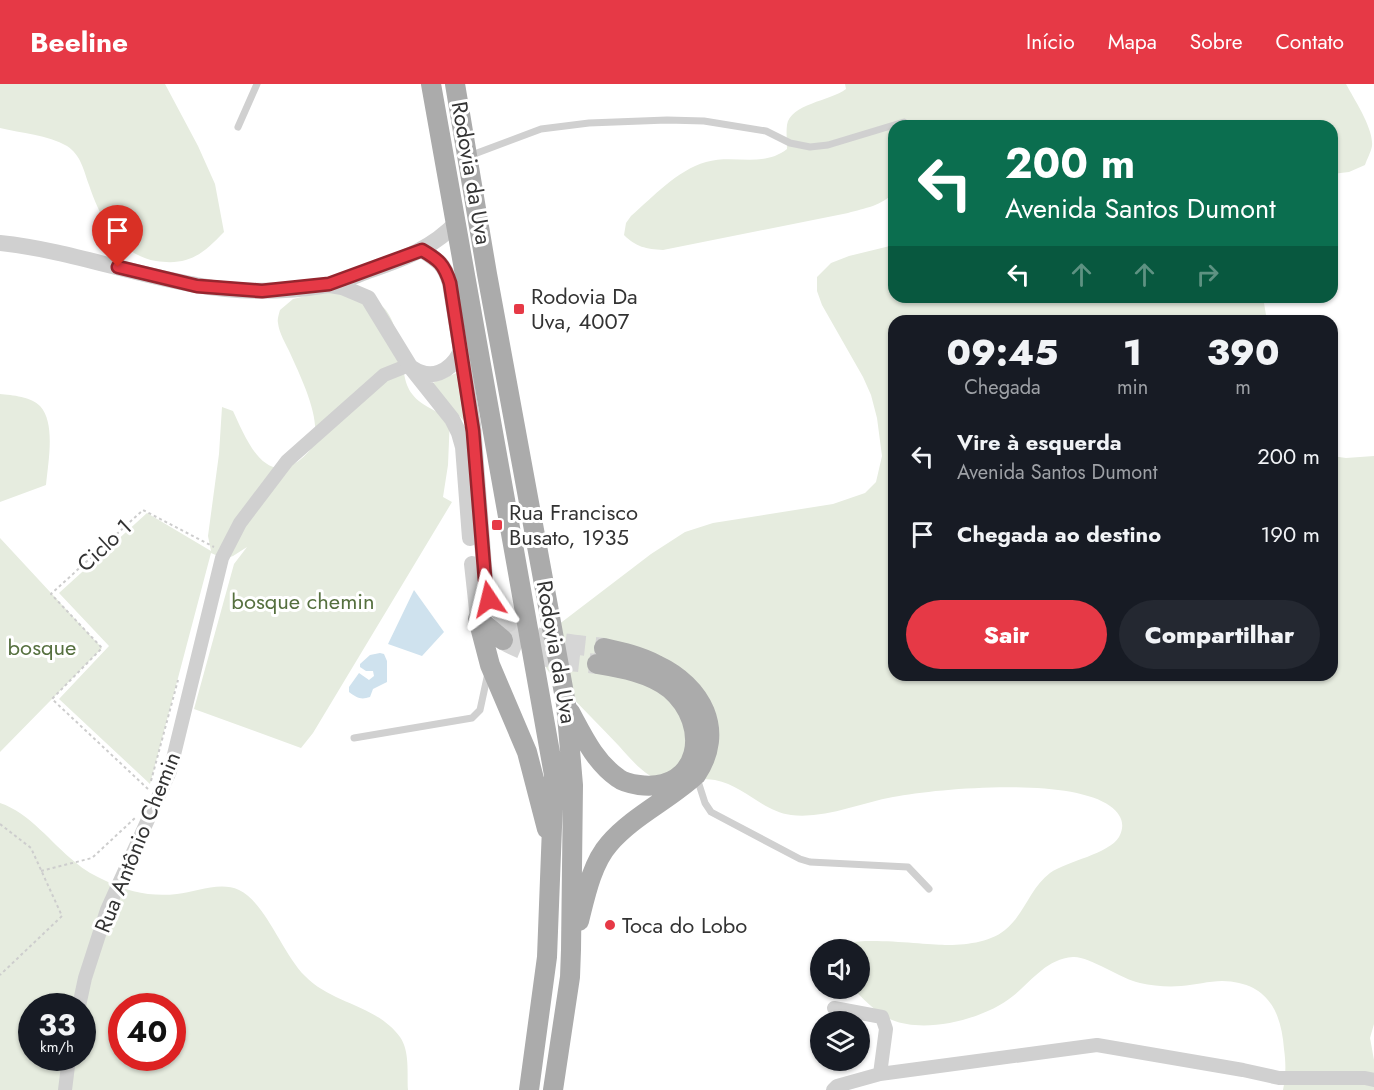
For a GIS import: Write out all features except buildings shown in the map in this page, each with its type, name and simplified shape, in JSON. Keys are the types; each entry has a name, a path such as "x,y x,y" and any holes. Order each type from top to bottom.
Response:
{"main road":[{"name":"Rodovia da Uva","path":"431,84 554,775 555,800 547,957 529,1090"},
{"name":"Rodovia da Uva","path":"454,84 567,704 573,785 571,950 570,977 553,1090"},
{"path":"478,619 490,665 528,752 551,844"},
{"path":"478,619 506,632"},
{"path":"567,704 593,753 619,779 635,785 650,786 666,783 682,773 693,759 697,739 693,720 682,702 669,688 600,656 632,654 659,665 681,680 696,695 708,717 711,740 704,764 696,775 627,827 608,845 590,880 571,950"}],"street":[{"path":"0,243 34,247 197,286 262,291 329,284 378,267 422,250 439,239 457,222"},
{"path":"422,250 445,268 450,283 474,443 485,579 489,599 506,632"},
{"path":"368,298 378,267"},
{"path":"329,284 349,289 368,298 409,365 452,419 459,433 463,447 478,619"},
{"path":"409,365 417,371 438,374 455,363 460,353"},
{"name":"Rua Antônio Chemin","path":"81,993 107,910 170,771 222,558 240,523 287,461 384,375 409,365"},
{"path":"834,1008 882,1017 886,1029 880,1074"},
{"path":"833,1090 837,1086 880,1074 1096,1045 1279,1078 1365,1078 1374,1080"},
{"path":"65,1090 67,1071"}],"lane":[{"path":"238,127 257,84"},
{"path":"467,157 541,129 589,123 704,121 766,131 790,143 810,147 828,146 888,127"},
{"path":"354,738 472,718 480,710 490,665"},
{"path":"696,775 705,803 711,812 800,859 810,862 908,867 929,889"}],"path":[{"name":"Ciclo 1","path":"149,788 52,699 102,648 51,594 142,510 214,546"},
{"path":"145,798 180,673"},
{"path":"41,871 92,858 136,817 147,823"},
{"path":"0,824 31,848 62,916 0,975"}],"green space":[{"path":"0,84 165,84 215,184 224,232 195,257 178,262 156,261 131,251 121,243 105,222 81,164 72,150 51,139 0,128"},
{"path":"845,84 1346,84 1367,123 1372,146 1365,165 1349,172 1338,173 1338,120 888,120 888,198 873,206 663,250 642,247 624,235 626,223 631,216 685,171 716,160 758,159 778,155 787,149 787,125 795,112 846,89"},
{"path":"888,246 888,303 1264,303 1266,315 888,315 888,681 1338,681 1338,457 1374,456 1374,1024 1370,1038 1374,1060 1374,1090 1283,1090 1285,1059 1279,1022 1268,1000 1250,986 1222,981 1176,986 1145,984 1132,981 1080,958 1063,959 1047,966 1001,1004 955,1022 938,1025 906,1024 886,1017 864,999 870,999 870,941 952,945 992,938 1012,924 1037,886 1050,873 1097,853 1114,843 1122,828 1117,812 1091,797 1066,791 1004,787 914,794 817,815 781,813 735,787 715,780 676,783 659,780 649,775 633,762 549,673 542,658 542,651 544,643 558,625 651,554 685,532 713,523 833,504 865,493 876,482 882,456 877,418 871,395 822,305 817,291 817,277 831,263"},
{"name":"bosque chemin","path":"331,290 375,303 384,308 394,326 406,383 411,392 431,409 450,417 448,465 443,497 452,502 313,733 301,748 194,709 234,564 247,547 225,559 211,553 150,784 59,699 109,646 59,593 147,513 211,551 208,536 219,454 222,407 233,411 250,445 266,464 276,468 288,467 309,452 315,440 314,416 303,383 280,331 278,318 280,310 293,299"},
{"path":"459,372 464,421 430,384"},
{"path":"0,394 27,399 40,406 48,422 50,444 46,485 0,502"},
{"name":"bosque","path":"0,538 102,648 0,752"},
{"path":"0,803 31,821 82,868 114,885 140,893 158,895 224,887 239,890 249,896 266,917 305,976 328,993 379,1018 400,1037 405,1049 408,1090 0,1090"}],"water":[{"path":"414,590 444,632 422,656 388,644"},
{"path":"384,654 387,661 387,682 373,689 370,697 354,696 349,692 349,687 359,673 369,680 374,676 373,671 366,671 360,667 360,664 370,655"}],"tunnel":[{"path":"509,624 543,639 604,648"},
{"path":"503,640 538,654 597,664"}],"place":[{"name":"Rodovia Da Uva, 4007","path":"519,309"},
{"name":"Rua Francisco Busato, 1935","path":"497,525"},
{"name":"Toca do Lobo","path":"610,925"}],"route":[{"path":"118,267 197,286 262,291 329,284 422,250 436,259 445,268 450,283 472,426 485,579 489,599"}]}
